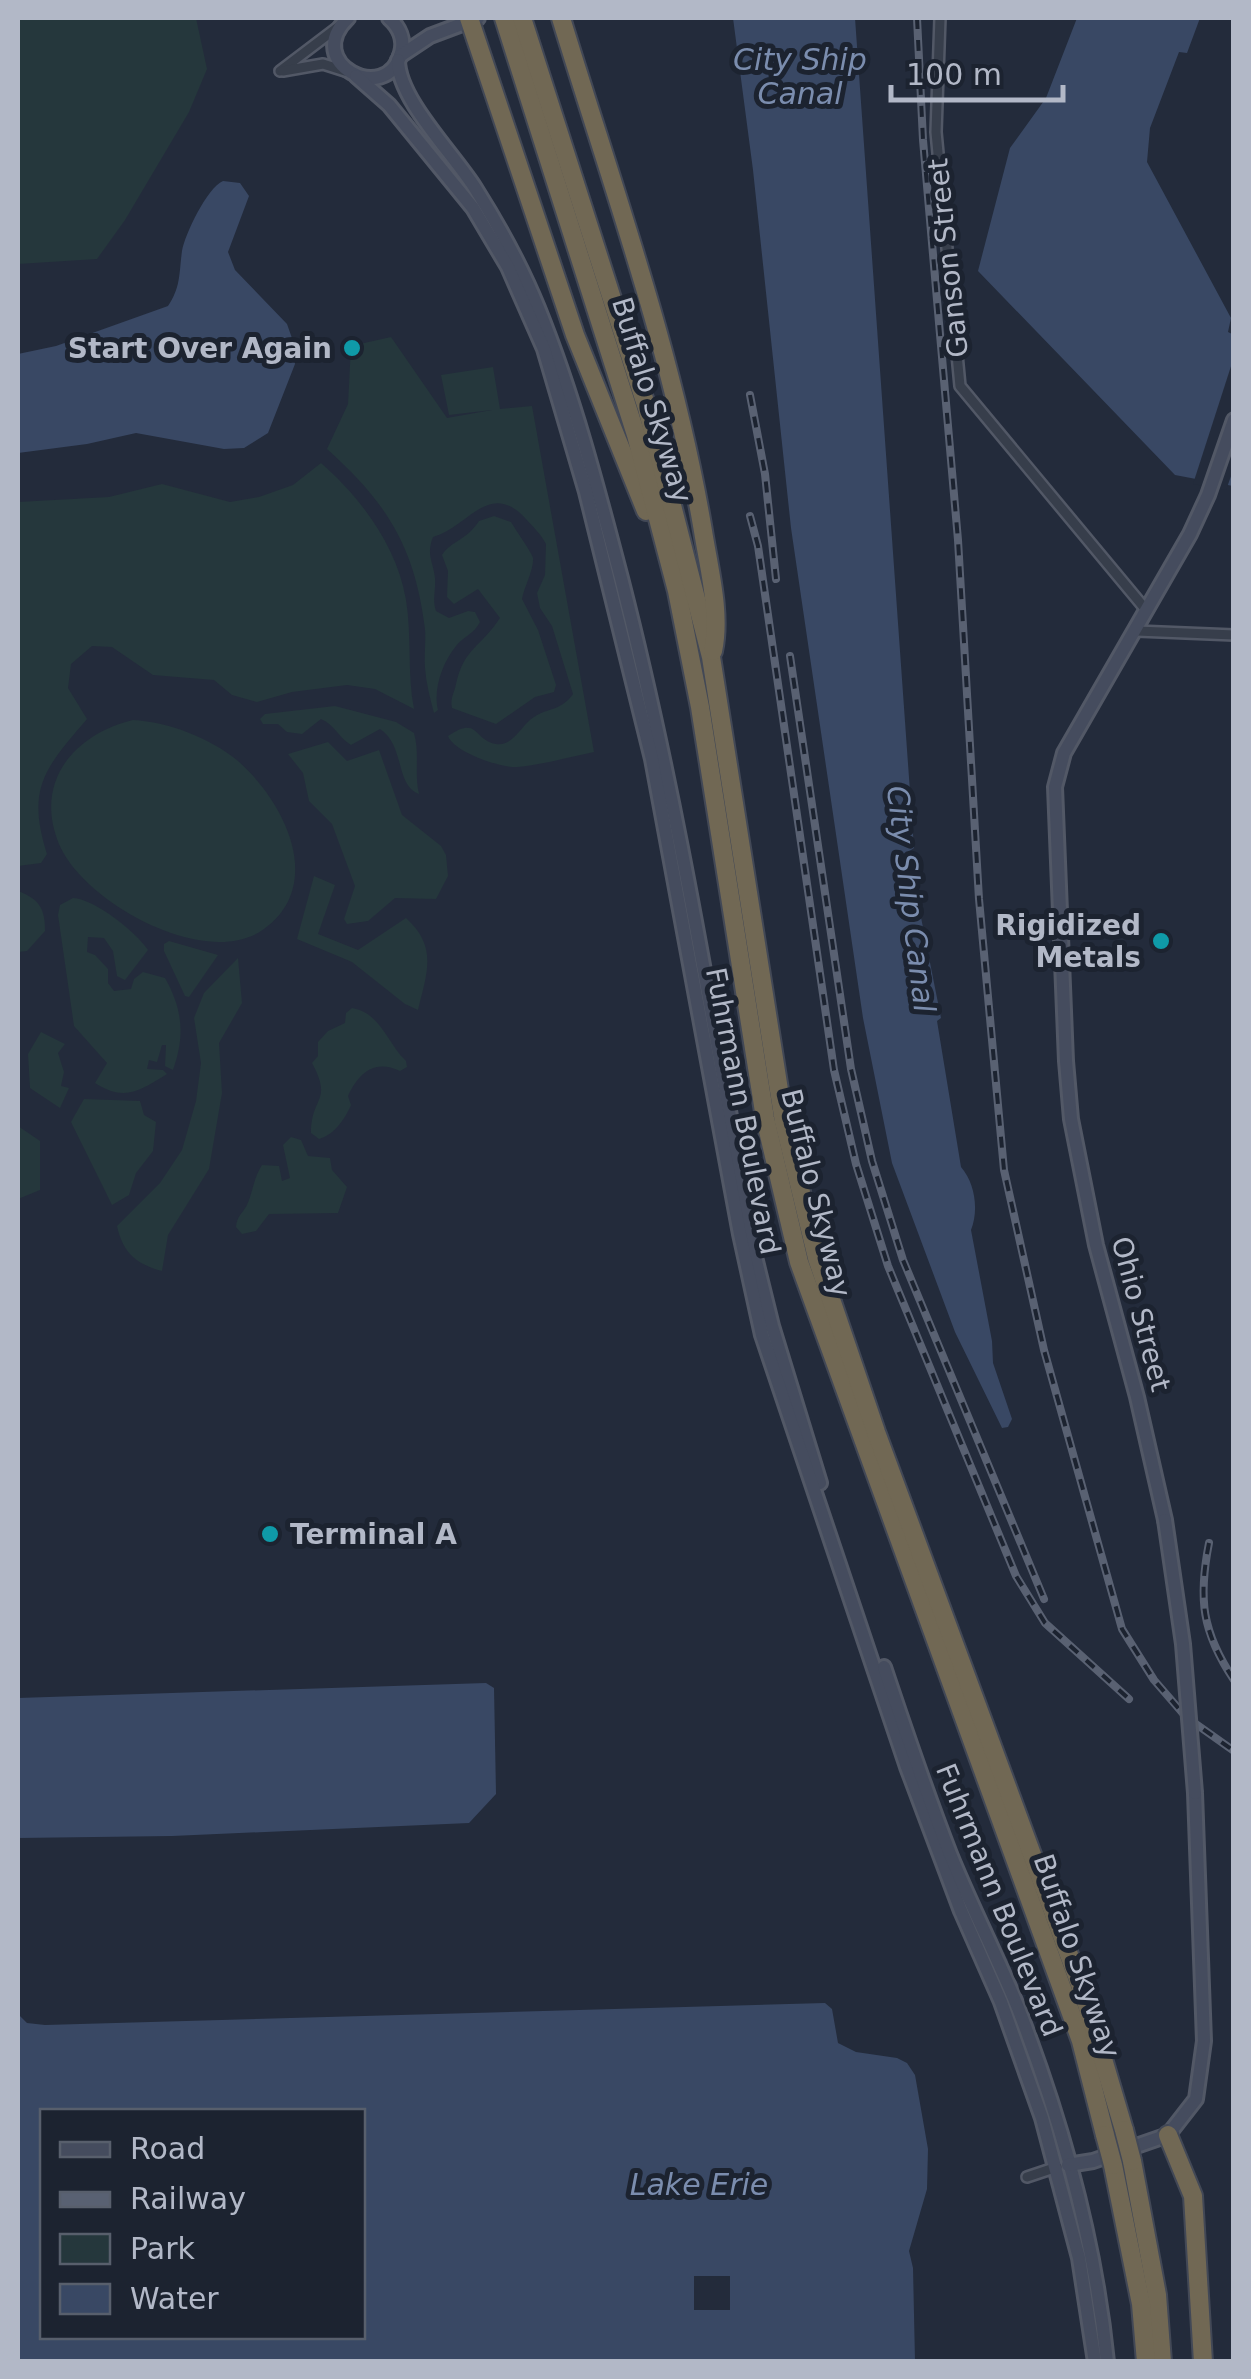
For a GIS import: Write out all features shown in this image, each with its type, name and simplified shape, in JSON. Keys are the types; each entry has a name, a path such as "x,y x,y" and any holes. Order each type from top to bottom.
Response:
{"highway":[{"name":"Buffalo Skyway","path":"510,18 647,408 711,657 722,786 765,1118 800,1262 1080,2041 1115,2133 1132,2161 1157,2294 1162,2362"},
{"name":"Buffalo Skyway","path":"510,18 636,435 678,590 722,786 784,1122 818,1258 919,1552 1085,1998 1115,2133 1113,2165 1141,2304 1146,2362"},
{"path":"561,18 653,306 676,399 694,481 717,632 711,657"},
{"path":"472,19 576,335 678,590"},
{"path":"1168,2136 1194,2196 1204,2362"}],"street":[{"name":"Ganson Street","path":"940,18 936,132 960,386 1147,612"},
{"path":"344,21 280,71 323,64 354,75 377,77 392,69 418,42 472,19"},
{"path":"392,20 414,31 446,28"},
{"name":"Fuhrmann Boulevard","path":"392,20 402,37 398,72 404,90 473,185 508,244 543,334 658,757 740,1234 762,1335 811,1466 907,1767 967,1908 1057,2167 1079,2258 1094,2362"},
{"path":"344,21 335,50 340,64 354,75"},
{"name":"Fuhrmann Boulevard","path":"354,75 397,114 473,208 543,334"},
{"name":"Ohio Street","path":"1168,2136 1196,2099 1204,2041 1195,1793 1183,1644 1165,1520 1096,1245 1071,1119 1054,788 1064,753 1137,631 1208,495 1234,420"},
{"path":"1137,631 1234,635"},
{"name":"Fuhrmann Boulevard","path":"967,1908 1017,2006 1072,2164 1107,2362"},
{"path":"1028,2177 1168,2136"}],"green space":[{"path":"18,18 196,18 207,69 189,112 125,220 97,259 18,264"},
{"path":"391,337 447,418 492,410 449,415 441,375 493,367 500,409 532,406 594,752 509,767 468,753 448,736 471,728 489,742 502,744 534,717 560,706 573,694 552,626 540,608 537,593 545,575 546,544 526,519 501,503 479,509 433,537 431,543 436,611 449,618 475,612 480,622 447,660 438,685 438,710 434,713 426,674 420,600 405,550 382,508 327,449 348,404 351,346"},
{"path":"321,463 363,507 395,561 408,614 414,709 375,689 347,685 292,692 257,702 232,695 214,680 153,675 112,647 92,646 71,664 68,688 87,719 50,766 39,795 38,812 47,854 41,863 18,866 18,502 109,497 162,484 230,502 293,485"},
{"path":"494,516 511,522 533,558 522,599 538,630 556,685 554,692 535,697 496,724 452,708 459,672 468,655 500,618 478,589 454,604 447,597 448,571 442,555 479,521"},
{"path":"335,706 396,722 414,733 419,794 406,782 393,745 380,729 351,745 321,719 302,734 287,732 278,724 263,724 260,719 265,714"},
{"path":"133,720 175,728 215,745 238,761 270,798 292,843 295,867 293,889 283,911 264,929 240,940 211,942 180,936 119,907 72,866 52,821 51,800 56,781 64,764 93,736"},
{"path":"328,742 347,761 379,750 402,815 441,846 446,855 448,876 436,899 395,898 368,921 347,924 344,919 355,886 332,824 309,801 303,773 288,754"},
{"path":"314,876 335,885 318,934 358,950 406,918 416,929 423,939 427,961 418,1010 352,962 297,939"},
{"path":"18,891 39,905 45,931 27,951 18,952"},
{"path":"73,898 114,918 148,950 125,980 117,976 113,951 104,938 88,937 87,952 108,969 108,983 114,991 131,989 134,979 143,972 165,978 176,1001 180,1034 173,1070 165,1066 166,1045 162,1045 157,1062 149,1060 147,1069 167,1074 132,1092 115,1092 95,1083 107,1063 74,1026 58,915 60,905"},
{"path":"169,941 218,955 189,997 185,996 164,951 164,944"},
{"path":"238,958 242,1003 219,1043 222,1093 209,1169 168,1235 162,1271 132,1256 117,1226 160,1183 182,1150 196,1101 201,1063 194,1018 204,993"},
{"path":"352,1008 377,1022 407,1067 400,1071 382,1067 368,1070 348,1096 351,1105 342,1121 319,1139 311,1133 321,1093 312,1063 318,1056 318,1042 328,1031 345,1023 346,1013"},
{"path":"41,1032 65,1044 58,1053 64,1072 61,1086 69,1088 60,1108 30,1088 28,1054"},
{"path":"84,1099 140,1101 144,1115 156,1122 153,1151 136,1173 129,1195 112,1205 71,1122"},
{"path":"18,1126 40,1141 40,1190 18,1199"},
{"path":"291,1137 301,1140 308,1156 330,1158 332,1170 347,1187 338,1213 269,1214 256,1231 242,1234 236,1227 237,1220 262,1165 279,1166 282,1181 290,1178 283,1145"}],"water":[{"name":"City Ship Canal","path":"733,18 855,18 914,848 908,852 941,1018 937,1021 961,1167 974,1197 971,1230 993,1363 1012,1419 1008,1427 1002,1428 955,1332 892,1163 863,1018 791,528"},
{"path":"1077,18 1200,18 1187,53 1179,52 1150,128 1147,162 1231,318 1228,332 1234,335 1233,486 1175,475 978,271 1010,148 1046,98"},
{"path":"223,181 240,183 249,196 228,252 235,270 287,324 293,341 295,364 268,433 244,448 224,449 136,433 18,453 18,354 56,346 168,306 177,286 182,251 192,223 210,192"},
{"path":"486,1683 494,1688 496,1794 469,1823 172,1836 18,1838 18,1698"},
{"name":"Lake Erie","path":"825,2003 832,2009 838,2043 856,2052 897,2058 907,2063 915,2075 928,2149 927,2189 909,2251 913,2268 915,2361 18,2361 18,2014 27,2023"}],"pier":[{"path":"1233,360 1234,468 1226,490 1193,484"},
{"path":"694,2276 730,2276 730,2310 694,2310"}],"railway":[{"path":"917,18 923,140 958,540 979,899 1004,1170 1044,1350 1122,1629 1154,1680 1186,1717 1234,1751"},
{"path":"750,395 765,474 776,579"},
{"path":"750,516 758,546 834,1070 856,1164 888,1266 1016,1576 1045,1623 1129,1699"},
{"path":"790,656 851,1069 872,1161 903,1260 1044,1599"},
{"path":"1209,1543 1205,1614 1215,1646 1234,1680"}],"place":[{"name":"Start Over Again","path":"352,348"},
{"name":"Rigidized Metals","path":"1161,941"},
{"name":"Terminal A","path":"270,1534"}]}
